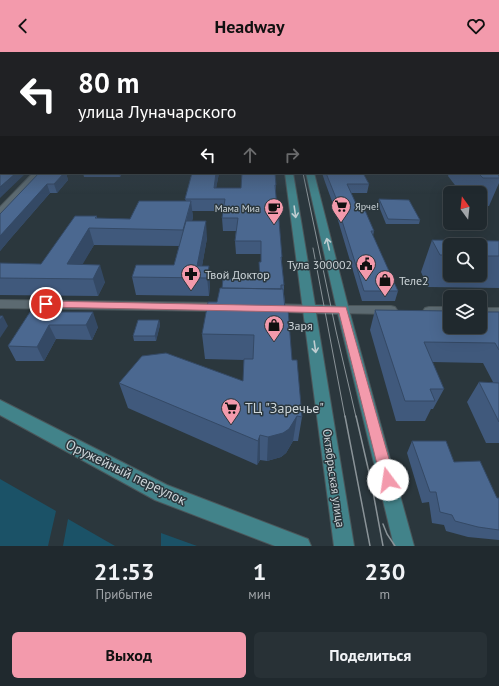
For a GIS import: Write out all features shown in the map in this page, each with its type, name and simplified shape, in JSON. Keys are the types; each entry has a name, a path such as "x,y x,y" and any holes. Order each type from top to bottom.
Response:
{"main road":[{"name":"Октябрьская улица","path":"289,174 344,546"},
{"path":"310,174 343,310 404,546"},
{"path":"309,309 343,310"},
{"name":"Оружейный переулок","path":"0,407 162,493 301,546"}],"street":[{"path":"0,212 36,174"},
{"path":"0,304 233,308"},
{"path":"255,308 309,309"},
{"path":"343,310 402,310"},
{"path":"418,311 443,311"},
{"path":"487,312 499,312"}],"shaded area":[{"path":"0,479 56,511 48,546 0,546"},
{"path":"68,519 115,546 63,546"},
{"path":"161,533 197,546 161,546"}],"building":[{"path":"0,174 15,174 0,187"},
{"path":"38,174 63,174 54,184 47,184 0,236 0,214"},
{"path":"192,174 216,174 214,188 241,188 242,174 275,174 284,285 281,285 281,289 222,288 223,279 260,279 259,262 261,262 261,241 235,241 238,218 222,218 225,199 185,199"},
{"path":"326,174 364,174 369,184 347,184 358,208 364,208 374,231 371,231 398,291 364,291 338,208 340,208"},
{"path":"479,174 497,174 499,176 499,178 483,178"},
{"path":"379,199 409,200 420,220 388,219"},
{"path":"139,201 191,201 183,230 89,228 67,264 100,265 93,279 0,278 0,263 41,264 75,216 130,219"},
{"path":"186,221 206,221 197,266 209,266 207,278 132,277 136,265 174,265"},
{"path":"432,240 443,240 443,255 440,255"},
{"path":"487,241 499,241 499,256 487,256"},
{"path":"220,288 283,289 285,309 288,309 292,360 297,360 302,417 297,416 289,429 283,433 268,437 260,435 258,441 119,383 142,356 166,353 243,381 244,359 253,359 254,335 202,334 208,302 217,302"},
{"path":"375,310 443,311 443,334 487,334 487,312 499,312 499,350 495,343 424,342 444,389 430,389 435,401 405,401"},
{"path":"30,312 93,312 86,325 49,325 37,347 8,346"},
{"path":"138,320 159,320 155,336 133,336"},
{"path":"479,382 499,383 499,422"},
{"path":"412,441 446,441 454,462 480,461 497,498 499,498 499,530 478,527 455,521 452,515 440,512 436,492 430,492"}],"tram line":[{"path":"303,174 336,331 356,417"},
{"path":"313,248 345,417"},
{"path":"345,416 370,546"},
{"path":"356,416 371,481 383,546"},
{"path":"383,524 387,534 395,546"}],"place":[{"name":"Ярче!","path":"341,223"},
{"name":"Мама Миа","path":"274,225"},
{"name":"Тула 300002","path":"366,281"},
{"name":"Твой Доктор","path":"191,291"},
{"name":"Теле2","path":"385,297"},
{"name":"Заря","path":"274,342"},
{"name":"ТЦ \"Заречье\"","path":"231,425"}],"route":[{"path":"46,304 343,310 350,331 388,480"}]}
